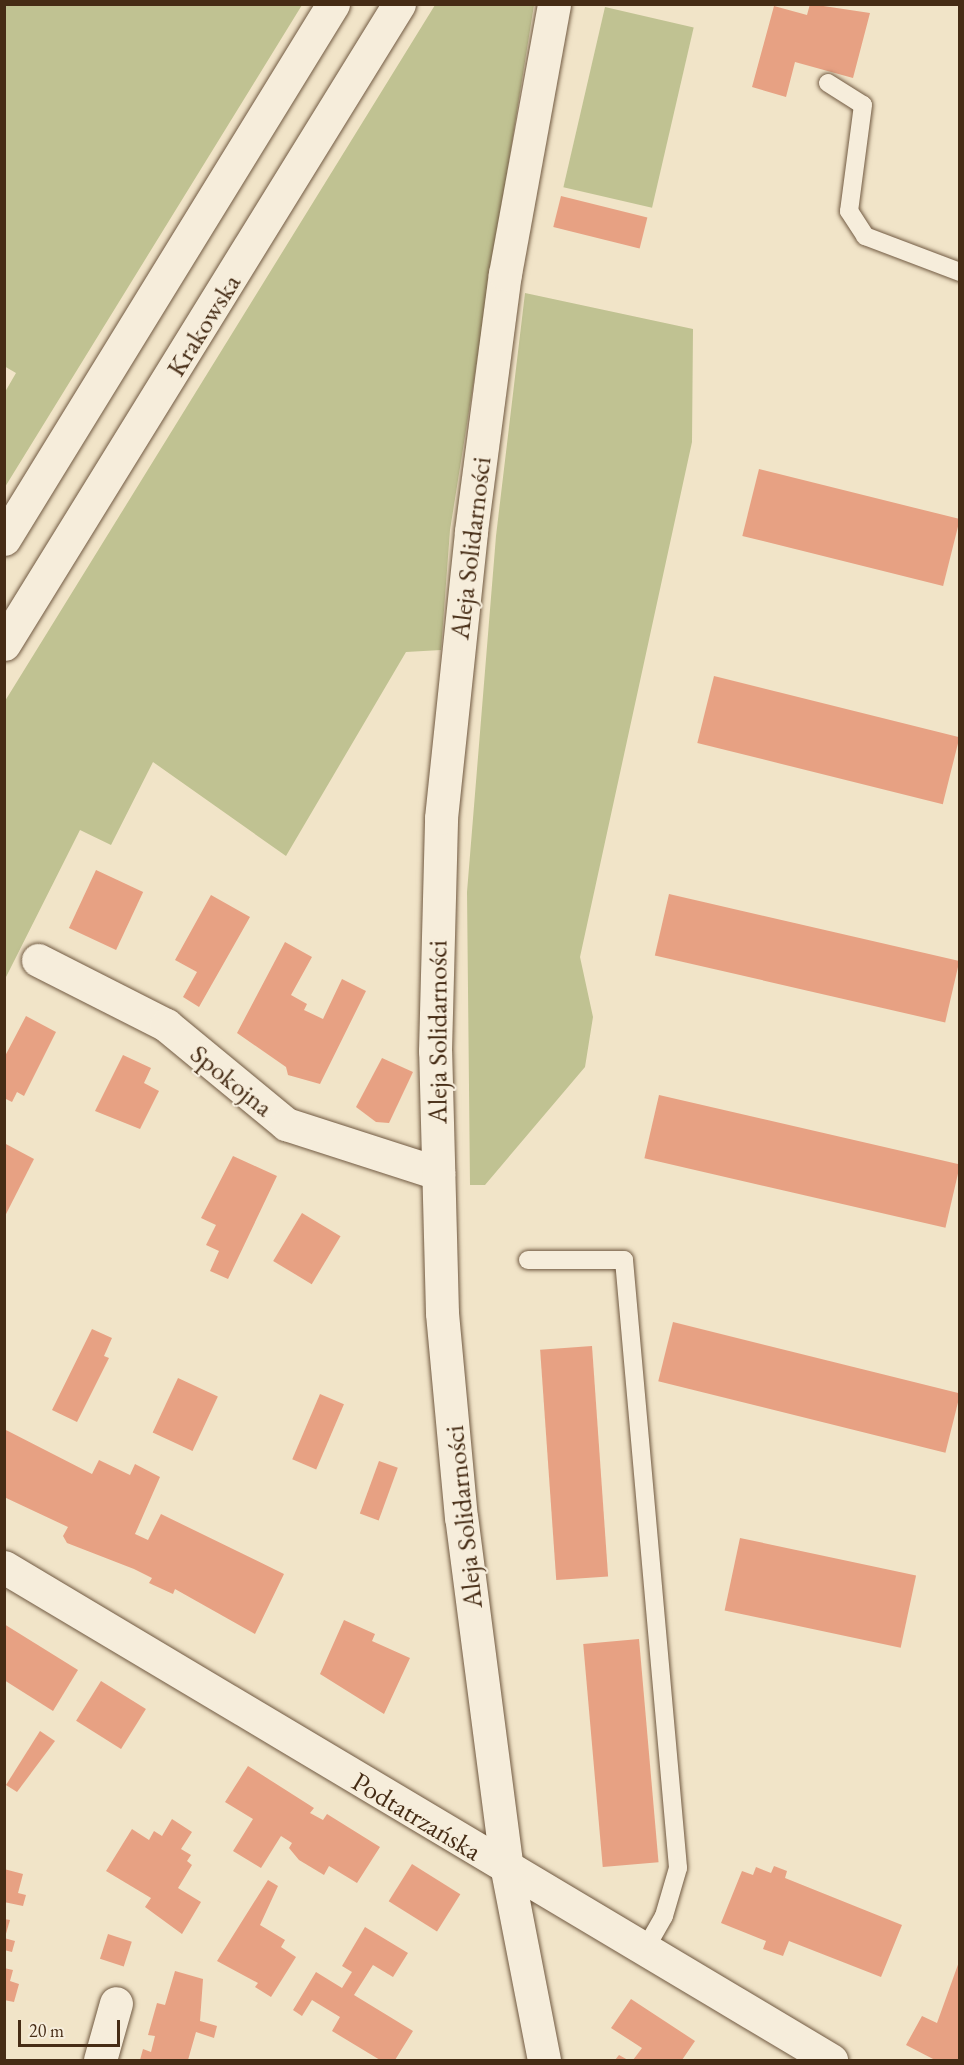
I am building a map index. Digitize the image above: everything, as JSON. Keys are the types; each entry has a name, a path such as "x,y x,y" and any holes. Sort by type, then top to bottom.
{"street":[{"name":"Krakowska","path":"4,539 333,4"},
{"name":"Krakowska","path":"4,644 399,4"},
{"name":"Aleja Solidarności","path":"544,2061 507,1870 461,1518 442,1313 435,1051 441,818 505,274 554,4"},
{"name":"Spokojna","path":"38,960 166,1025 286,1124 438,1173"},
{"name":"Podtatrzańska","path":"4,1567 507,1870 831,2061"},
{"path":"100,2061 116,2003"}],"lane":[{"path":"828,83 863,105 849,210 865,236 960,272"},
{"path":"528,1260 624,1260 678,1868 664,1916 644,1951"}],"green space":[{"path":"5,4 302,5 5,487 5,392 16,373 4,366"},
{"path":"435,5 534,5 450,530 441,650 406,652 286,856 153,762 111,845 80,830 5,979 5,701"},
{"path":"605,7 694,27 652,208 563,187"},
{"path":"525,293 693,329 692,442 580,957 593,1017 585,1067 485,1185 470,1185 467,892 496,536"}],"building":[{"path":"810,4 870,13 853,78 795,62 786,97 752,87 774,6 807,15"},
{"path":"561,196 647,218 640,249 553,227"},
{"path":"759,469 960,519 943,586 742,536"},
{"path":"714,676 959,737 943,804 697,743"},
{"path":"96,870 143,892 116,950 69,928"},
{"path":"669,894 959,961 945,1022 655,955"},
{"path":"211,895 250,917 199,1007 183,997 197,972 175,960"},
{"path":"285,942 312,957 291,995 307,1004 304,1010 323,1019 342,979 366,991 320,1084 288,1075 286,1067 237,1033"},
{"path":"26,1016 56,1032 24,1096 17,1092 12,1102 4,1098 4,1058"},
{"path":"123,1055 151,1068 144,1083 159,1091 140,1129 95,1111"},
{"path":"382,1058 413,1072 389,1123 376,1122 356,1107"},
{"path":"659,1095 960,1164 945,1228 644,1158"},
{"path":"4,1143 34,1159 4,1218"},
{"path":"233,1156 277,1176 228,1279 210,1271 219,1251 206,1245 216,1225 201,1218"},
{"path":"302,1213 341,1236 312,1284 273,1261"},
{"path":"673,1322 960,1394 945,1453 658,1381"},
{"path":"92,1329 112,1338 104,1356 109,1358 77,1422 52,1410"},
{"path":"592,1346 608,1576 556,1580 540,1350"},
{"path":"178,1378 218,1397 193,1451 153,1432"},
{"path":"320,1394 344,1404 316,1470 292,1459"},
{"path":"4,1429 92,1474 99,1460 130,1475 135,1464 160,1477 135,1534 148,1540 161,1514 284,1574 255,1634 175,1589 173,1594 149,1583 152,1578 134,1569 67,1543 63,1536 68,1527 4,1497"},
{"path":"379,1461 398,1468 379,1520 360,1514"},
{"path":"740,1538 916,1575 901,1648 725,1610"},
{"path":"344,1620 375,1634 372,1641 410,1658 384,1714 320,1674"},
{"path":"4,1624 78,1670 53,1711 4,1680"},
{"path":"639,1639 659,1862 603,1867 583,1644"},
{"path":"101,1681 146,1709 121,1749 76,1721"},
{"path":"40,1731 55,1741 17,1792 6,1785"},
{"path":"248,1766 314,1808 310,1813 323,1820 327,1814 380,1847 357,1883 329,1866 324,1875 299,1860 289,1848 292,1843 281,1836 261,1868 233,1851 253,1819 225,1802"},
{"path":"172,1819 192,1832 181,1849 191,1855 187,1861 192,1865 178,1888 201,1902 182,1934 145,1907 151,1898 106,1871 132,1829 149,1840 154,1831 162,1836"},
{"path":"412,1864 460,1894 437,1932 389,1901"},
{"path":"774,1866 787,1871 785,1878 902,1925 881,1977 789,1941 783,1956 763,1949 766,1941 721,1923 742,1871 753,1875 756,1867 771,1873"},
{"path":"4,1869 23,1874 18,1893 26,1895 23,1906 4,1902"},
{"path":"268,1880 278,1886 260,1925 285,1940 281,1947 296,1957 271,1997 255,1987 258,1983 217,1961"},
{"path":"4,1919 10,1920 5,1937 4,1937"},
{"path":"365,1927 408,1953 393,1977 373,1965 354,1995 413,2031 395,2060 380,2060 332,2031 340,2017 312,2000 302,2016 293,2010 316,1972 342,1988 352,1972 342,1966"},
{"path":"108,1934 132,1942 124,1966 100,1959"},
{"path":"4,1938 15,1941 12,1952 4,1950"},
{"path":"960,1959 960,2060 935,2060 906,2045 922,2016 937,2023"},
{"path":"4,1968 13,1970 10,1981 19,1984 14,2002 4,2000"},
{"path":"175,1971 203,1979 200,2021 217,2026 214,2038 196,2032 188,2060 140,2060 143,2049 151,2052 155,2036 148,2035 157,2003 165,2005"},
{"path":"631,1999 695,2041 682,2060 633,2060 642,2048 611,2028"},
{"path":"619,2055 628,2060 615,2060"}]}
